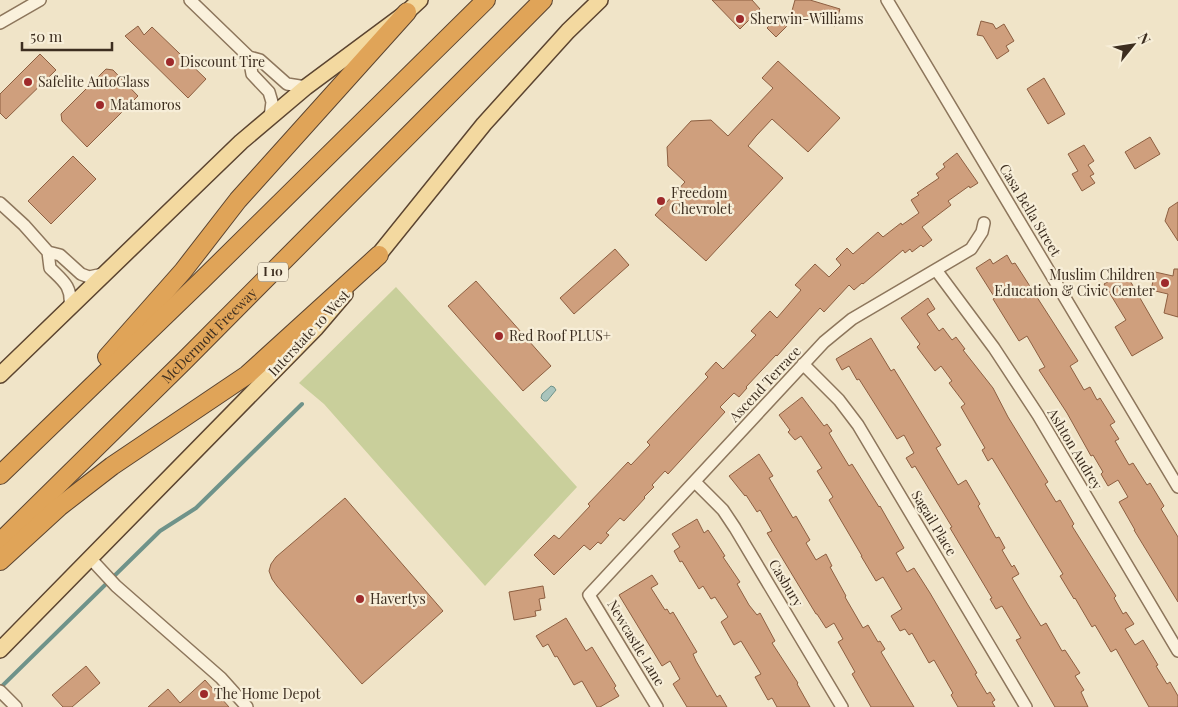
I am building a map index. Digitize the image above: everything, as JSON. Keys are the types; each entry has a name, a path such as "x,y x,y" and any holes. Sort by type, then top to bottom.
{"highway":[{"path":"0,475 202,280 486,0"},
{"name":"McDermott Freeway","path":"0,542 177,368 543,0"},
{"path":"0,475 137,324 238,200 407,12"},
{"path":"0,562 59,507 105,472 247,375 379,255"}],"main road":[{"path":"0,375 103,274 270,117 306,86 407,12 420,0"},
{"name":"Interstate 10 West","path":"0,650 316,328 379,255 484,124 568,32 600,0"}],"street":[{"path":"0,23 40,0"},
{"path":"190,0 249,57 260,60 287,84 306,86"},
{"name":"Casa Bella Street","path":"888,0 1178,487"},
{"path":"249,57 252,74 269,92 272,102 270,117"},
{"path":"0,204 24,225 48,252 60,255 81,274 89,277 103,274"},
{"name":"Ascend Terrace","path":"589,594 824,342 852,319 970,249 982,232 984,223"},
{"path":"48,252 50,268 70,290 70,306"},
{"name":"Ashton Audrey","path":"936,270 994,348 1038,415 1178,651"},
{"name":"Sagail Place","path":"803,364 839,400 858,425 1026,707"},
{"name":"Casbury","path":"695,482 723,510 735,528 842,707"},
{"path":"90,558 116,586 221,678 247,707"},
{"name":"Newcastle Lane","path":"589,594 657,707"},
{"path":"2,693 16,707"}],"green space":[{"path":"396,287 577,487 485,586 324,404 299,383"}],"water":[{"path":"551,386 556,390 547,401 544,401 541,398 542,394"}],"building":[{"name":"Sherwin-Williams","path":"712,0 752,0 760,9 740,29"},
{"path":"795,0 810,0 840,9 835,26 798,15 788,25"},
{"path":"779,16 788,25 776,37 767,28"},
{"path":"981,21 993,24 996,29 1004,24 1014,41 1006,46 1009,51 997,59 983,36 977,35"},
{"name":"Discount Tire","path":"138,26 144,35 152,27 206,79 188,98 125,36"},
{"name":"Safelite AutoGlass","path":"40,54 56,70 6,119 0,113 0,94"},
{"path":"778,61 840,118 808,152 772,119 756,136 748,146 783,178 706,261 655,215 685,182 668,166 667,147 691,121 711,120 728,136 773,88 762,78"},
{"name":"Matamoros","path":"106,69 113,70 138,96 87,147 62,121 61,114"},
{"path":"1044,78 1065,114 1048,124 1027,89"},
{"path":"1150,137 1160,154 1135,169 1125,152"},
{"path":"1084,145 1094,161 1088,165 1094,174 1090,176 1095,183 1082,191 1072,174 1078,171 1068,154"},
{"path":"957,153 978,183 970,188 969,186 948,201 951,205 922,227 932,240 912,252 910,249 905,253 903,250 854,290 849,285 824,312 820,308 746,387 739,397 734,393 720,407 725,412 668,474 665,471 652,485 654,487 624,521 620,518 606,533 609,535 601,544 598,542 590,550 584,545 554,575 534,555 554,535 559,539 590,506 588,504 628,462 631,465 650,445 647,442 708,377 705,374 716,362 723,369 756,335 751,331 770,311 777,318 801,290 795,285 815,264 829,277 841,265 836,259 847,248 853,254 878,232 883,237 901,223 902,225 919,213 911,200 919,195 917,193 939,178 936,174 945,167 943,164"},
{"path":"73,156 96,179 51,224 28,201"},
{"path":"1178,202 1178,241 1165,221 1169,208"},
{"path":"615,249 629,265 574,314 560,298"},
{"path":"1007,255 1012,264 1015,263 1078,361 1070,366 1084,390 1090,387 1097,400 1100,398 1115,422 1110,425 1119,439 1115,441 1129,465 1133,463 1147,485 1150,483 1164,506 1161,509 1178,537 1178,602 1119,502 1128,497 1118,480 1108,486 1101,474 1103,472 1093,455 1091,456 1067,413 1039,370 1045,367 1027,336 1019,341 976,268 990,259 993,264"},
{"name":"Muslim Children Education & Civic Center","path":"1174,269 1178,269 1178,317 1164,313 1168,294 1151,290 1155,272 1173,276"},
{"path":"1125,272 1163,338 1132,356 1115,327 1126,320 1104,284"},
{"name":"Red Roof PLUS+","path":"476,281 551,366 523,391 448,306"},
{"path":"928,298 935,309 927,314 939,331 943,328 952,340 956,337 965,349 963,350 993,388 1008,417 1048,482 1045,484 1056,502 1060,500 1074,524 1072,526 1116,596 1114,598 1123,614 1126,612 1134,624 1125,629 1135,645 1143,640 1167,684 1170,682 1178,696 1178,707 1149,707 1116,649 1111,652 1095,625 1092,627 1074,599 1060,576 1063,574 992,458 988,461 982,450 985,448 961,407 965,404 949,383 952,381 941,366 935,371 917,347 920,344 901,318"},
{"path":"871,338 891,371 894,369 941,445 936,448 958,485 966,480 996,538 999,537 1005,548 1002,550 1012,567 1014,565 1019,574 1012,578 1041,626 1046,623 1062,651 1065,650 1080,673 1075,676 1084,690 1081,692 1088,707 1055,707 1016,640 1021,638 1002,606 996,609 990,599 992,598 950,528 952,527 915,466 912,468 906,458 914,453 904,435 897,439 849,366 842,370 836,359"},
{"path":"802,397 824,426 827,424 832,431 829,433 849,466 852,464 880,506 904,548 896,553 907,572 914,568 977,673 975,674 987,694 990,692 995,700 992,702 995,707 958,707 951,695 953,693 934,660 929,663 912,633 909,635 905,629 900,631 891,616 902,609 883,577 876,581 829,500 833,497 817,471 822,468 801,436 795,440 788,432 790,430 779,415"},
{"path":"759,454 773,476 769,478 793,518 796,516 810,540 806,543 816,560 826,554 832,566 830,567 845,597 863,628 868,625 878,642 880,641 885,649 881,652 914,707 871,707 852,674 855,672 838,642 843,639 834,623 826,628 816,614 767,533 772,531 760,510 757,512 746,495 729,476"},
{"name":"Havertys","path":"345,498 443,611 362,684 277,586 269,571 276,557"},
{"path":"697,519 704,533 708,530 725,556 723,557 740,582 737,584 749,605 757,615 760,613 775,641 772,643 798,683 810,707 777,707 772,698 768,700 755,677 761,674 741,641 734,645 721,622 728,617 715,597 711,599 703,586 699,589 682,561 680,562 674,551 680,547 672,534"},
{"path":"652,575 658,584 651,588 665,610 667,609 670,614 673,612 697,652 693,654 696,661 717,697 720,695 727,707 687,707 673,684 680,679 670,661 662,666 619,595"},
{"path":"543,586 545,598 539,599 541,610 535,611 536,616 514,620 509,592"},
{"path":"566,618 586,651 592,647 616,686 614,688 619,696 600,707 597,707 582,681 574,685 548,644 543,647 536,636"},
{"path":"86,666 100,683 72,707 63,707 52,695"},
{"name":"The Home Depot","path":"205,680 229,707 148,707 168,689 180,703"}],"waterway":[{"path":"0,688 160,531 196,508 302,404"}],"place":[{"name":"Sherwin-Williams","path":"740,19"},
{"name":"Discount Tire","path":"170,62"},
{"name":"Safelite AutoGlass","path":"28,82"},
{"name":"Matamoros","path":"100,105"},
{"name":"Freedom Chevrolet","path":"661,201"},
{"name":"Muslim Children Education & Civic Center","path":"1165,283"},
{"name":"Red Roof PLUS+","path":"499,336"},
{"name":"Havertys","path":"360,599"},
{"name":"The Home Depot","path":"204,694"}]}
